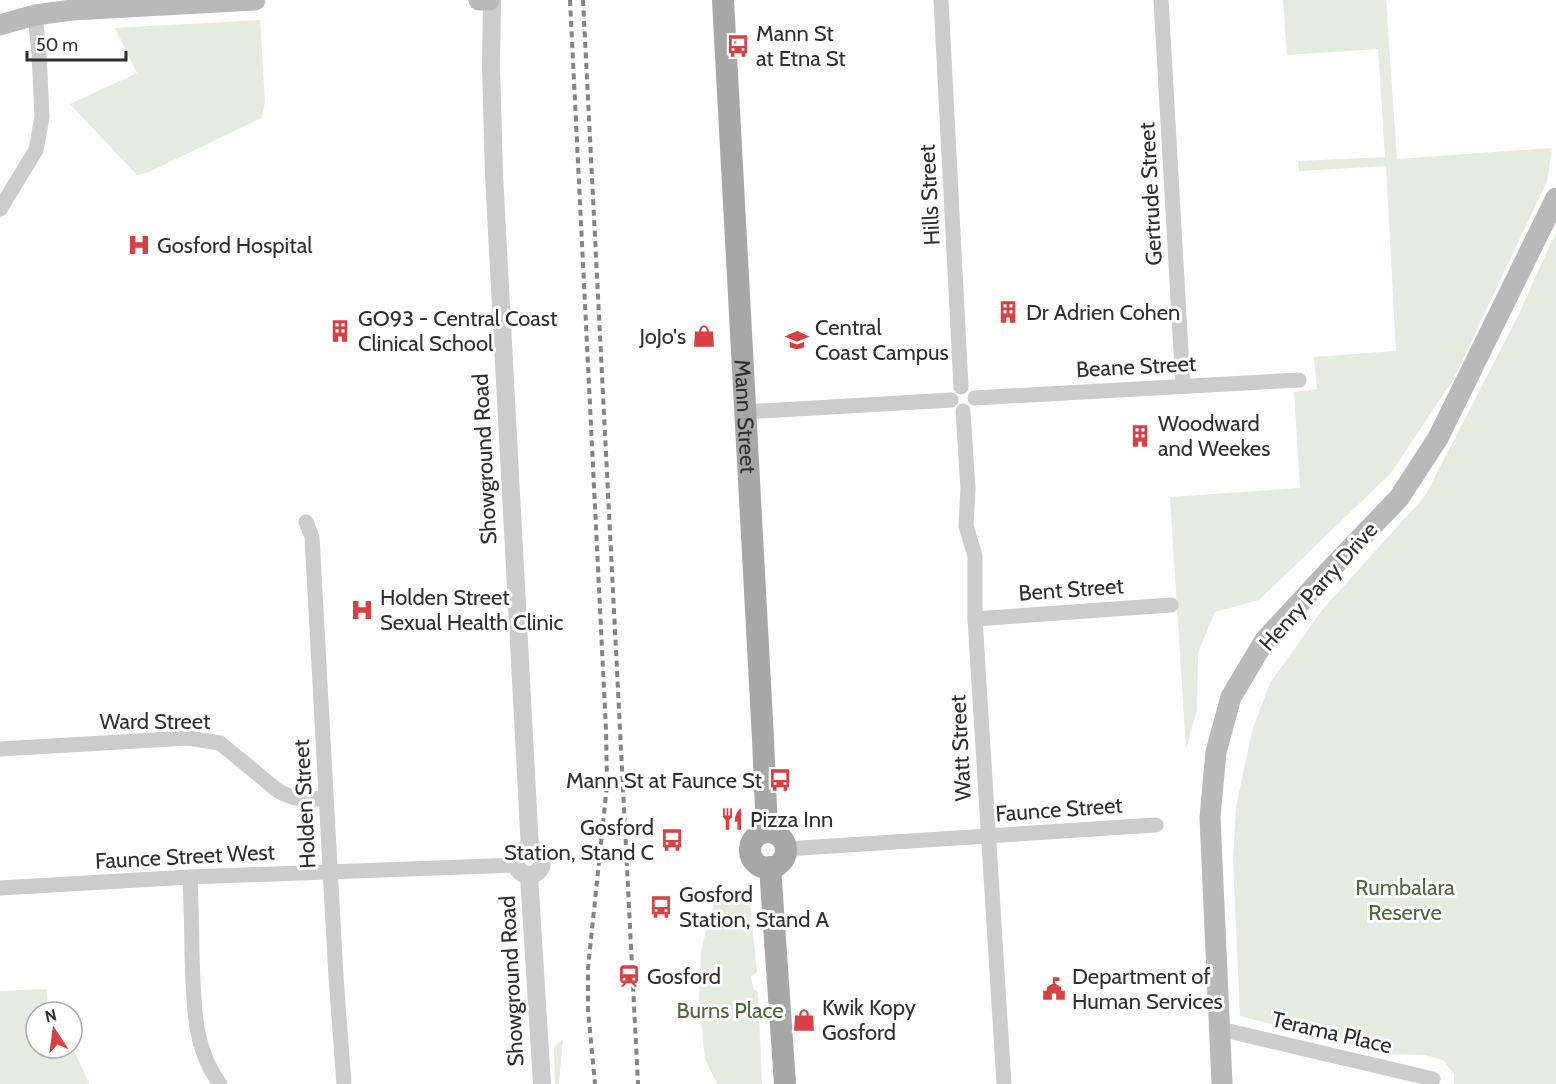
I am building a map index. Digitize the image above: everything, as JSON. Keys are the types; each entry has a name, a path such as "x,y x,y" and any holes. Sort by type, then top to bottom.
{"main road":[{"path":"0,25 35,15 72,10 255,0"},
{"path":"479,0 490,0"},
{"name":"Mann Street","path":"723,0 767,832"},
{"name":"Henry Parry Drive","path":"1222,1084 1209,817 1216,752 1232,697 1265,640 1400,498 1438,438 1556,198"},
{"path":"767,832 778,835 786,849 780,864 770,867 754,862 750,851 750,846 756,836 767,832"},
{"path":"770,867 784,1084"}],"street":[{"name":"Showground Road","path":"479,0 491,66"},
{"name":"Showground Road","path":"490,0 494,175 502,345 530,849 538,852 542,860 541,868 534,874 523,870 542,1084"},
{"name":"Hills Street","path":"941,0 962,387"},
{"name":"Gertrude Street","path":"1161,0 1183,386"},
{"path":"0,210 36,150 42,117 35,15"},
{"name":"Beane Street","path":"975,398 1299,380"},
{"path":"962,387 969,388 975,398 973,406 963,411 956,409 951,400 952,393 962,387"},
{"path":"744,412 951,400"},
{"name":"Watt Street","path":"963,411 968,489 966,526 975,556 975,619 1004,1084"},
{"name":"Holden Street","path":"306,522 312,537 344,1084"},
{"name":"Bent Street","path":"975,619 1171,605"},
{"name":"Ward Street","path":"0,749 188,738 204,740 220,743 277,790 288,796 302,800 326,798"},
{"name":"Faunce Street","path":"786,849 1156,825"},
{"name":"Faunce Street West","path":"0,888 190,877 523,870"},
{"path":"190,877 194,1015 202,1050 213,1075 220,1084"},
{"name":"Terama Place","path":"1220,1029 1433,1079"}],"green space":[{"path":"1283,0 1386,0 1397,159 1552,148 1547,181 1454,378 1391,473 1259,600 1215,612 1198,652 1197,710 1186,749 1170,497 1300,488 1294,392 1317,389 1314,357 1396,351 1386,166 1299,171 1298,161 1385,157 1378,49 1287,55"},
{"path":"260,20 265,103 261,118 147,173 137,175 70,104 137,73 115,28"},
{"name":"Rumbalara Reserve","path":"1556,232 1556,1084 1454,1084 1454,1074 1443,1060 1425,1055 1387,1054 1240,1016 1233,859 1236,807 1252,731 1270,683 1323,609 1425,496 1518,316"},
{"name":"Burns Place","path":"733,889 745,891 750,904 757,972 751,977 753,988 758,992 762,1084 717,1084 705,1059 699,1000 701,952 709,917 718,896"},
{"path":"46,989 47,1000 24,1000 24,1060 78,1060 89,1084 0,1084 0,991"},
{"path":"563,1039 559,1084 555,1084 554,1048"}],"railway":[{"path":"570,0 606,730 607,785 588,968 588,1010 595,1084"},
{"path":"583,0 638,1084"}],"place":[{"name":"Mann St at Etna St","path":"738,46"},
{"name":"Gosford Hospital","path":"139,245"},
{"name":"Dr Adrien Cohen","path":"1008,312"},
{"name":"GO93 - Central Coast Clinical School","path":"340,331"},
{"name":"JoJo's","path":"704,336"},
{"name":"Central Coast Campus","path":"797,340"},
{"name":"Woodward and Weekes","path":"1140,436"},
{"name":"Holden Street Sexual Health Clinic","path":"362,610"},
{"name":"Mann St at Faunce St","path":"780,780"},
{"name":"Pizza Inn","path":"732,819"},
{"name":"Gosford Station, Stand C","path":"672,840"},
{"name":"Gosford Station, Stand A","path":"661,907"},
{"name":"Gosford","path":"629,976"},
{"name":"Department of Human Services","path":"1054,989"},
{"name":"Kwik Kopy Gosford","path":"804,1020"}]}
